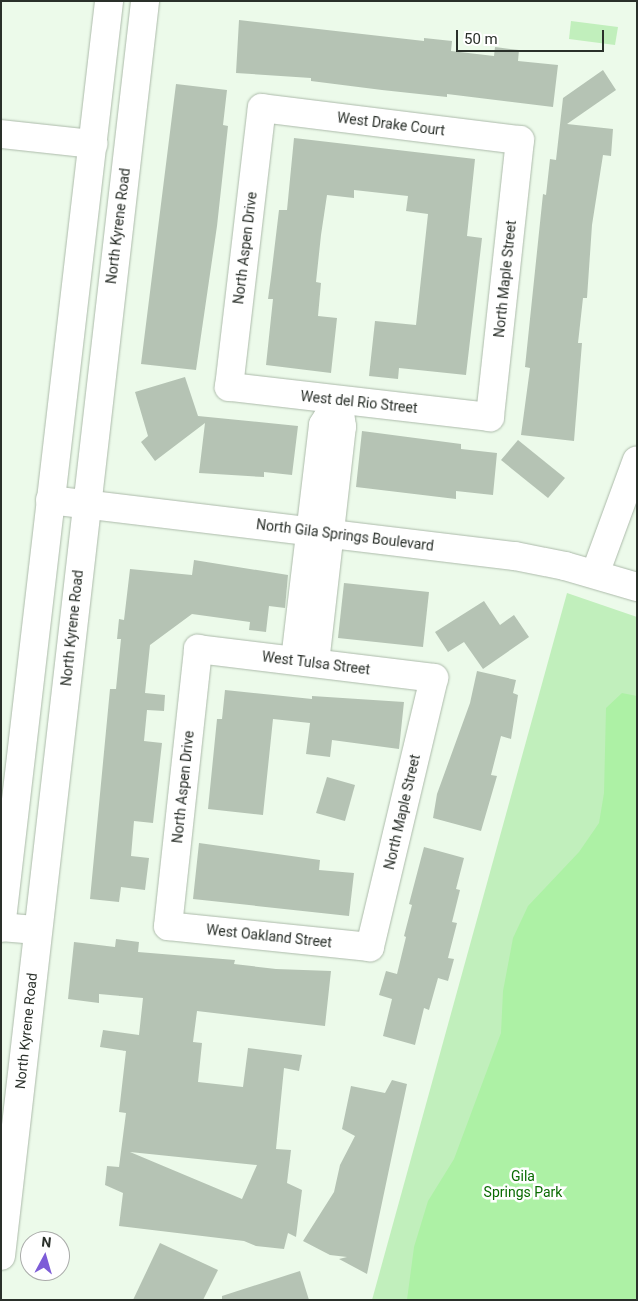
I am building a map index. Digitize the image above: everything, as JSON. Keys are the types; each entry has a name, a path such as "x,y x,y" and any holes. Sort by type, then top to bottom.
{"street":[{"path":"37,930 1,927 109,1"},
{"name":"North Kyrene Road","path":"1,1256 85,505 144,1"},
{"name":"West Drake Court","path":"262,108 520,140"},
{"name":"North Aspen Drive","path":"229,387 262,108"},
{"path":"1,134 93,144"},
{"name":"North Maple Street","path":"490,417 520,140"},
{"name":"West del Rio Street","path":"229,387 490,417"},
{"path":"305,662 319,531 323,425 338,400"},
{"path":"595,574 637,460"},
{"name":"North Gila Springs Boulevard","path":"50,500 515,556 595,574 637,587"},
{"name":"North Aspen Drive","path":"168,926 198,649"},
{"name":"West Tulsa Street","path":"198,649 434,678"},
{"name":"North Maple Street","path":"370,947 434,678"},
{"name":"West Oakland Street","path":"168,926 370,947"}],"green space":[{"path":"571,21 618,27 615,45 569,39"},
{"name":"Gila Springs Park","path":"567,593 637,617 637,1300 372,1300"}],"shaded area":[{"name":"Gila Springs Park","path":"622,693 637,696 637,1300 407,1300 414,1247 428,1201 454,1159 501,1033 503,991 513,938 528,906 579,852 599,823 604,793 606,708"}],"building":[{"path":"239,20 424,41 424,38 452,41 451,51 494,56 495,47 519,50 518,61 558,65 553,107 447,94 447,97 382,90 311,81 311,78 236,73"},
{"path":"603,70 616,90 567,124 613,129 611,156 603,155 592,225 587,298 583,298 578,343 582,343 574,441 521,435 530,368 525,367 543,194 546,195 550,159 556,160 563,98"},
{"path":"176,84 227,90 223,125 228,126 217,226 196,370 141,364"},
{"path":"294,138 475,159 467,236 482,238 466,375 399,368 398,379 369,376 375,321 416,325 428,214 406,211 408,196 354,190 354,198 327,195 321,235 316,282 321,283 318,316 337,318 331,373 266,365 273,299 268,299 279,210 287,210"},
{"path":"185,377 198,416 298,426 292,475 264,472 264,477 199,473 205,423 155,461 141,442 148,436 135,392"},
{"path":"362,431 461,444 461,449 497,453 493,495 456,491 456,499 356,487"},
{"path":"518,440 565,478 548,498 501,460"},
{"path":"194,560 288,575 285,608 269,606 266,632 249,630 250,622 192,614 150,645 145,693 165,695 164,711 147,710 144,741 162,743 153,823 134,821 131,856 149,858 145,890 121,887 119,902 90,899 110,689 116,689 121,639 117,639 119,619 124,620 130,569 192,575"},
{"path":"344,583 429,592 423,647 338,638"},
{"path":"484,601 500,625 514,615 529,637 483,669 464,642 448,652 435,632"},
{"path":"477,671 516,680 513,693 518,695 511,739 501,736 491,775 497,776 481,831 433,818 437,794 470,703"},
{"path":"225,690 312,699 312,696 404,702 399,749 332,740 330,757 306,754 310,723 273,719 263,815 208,809 217,719 222,719"},
{"path":"327,777 355,785 345,821 316,813"},
{"path":"199,843 320,860 319,870 354,873 349,916 193,899"},
{"path":"424,847 464,858 456,889 460,890 452,922 457,923 448,958 454,959 448,981 438,978 429,1010 424,1008 415,1045 383,1036 392,999 379,995 386,971 397,974 412,905 409,904"},
{"path":"116,939 139,942 138,952 235,960 234,964 276,969 331,971 325,1026 197,1011 193,1042 202,1043 198,1082 243,1087 248,1048 302,1055 299,1071 284,1068 276,1149 291,1150 287,1183 302,1190 296,1237 288,1233 284,1249 256,1246 244,1241 119,1226 123,1193 105,1185 107,1166 119,1167 126,1113 119,1112 126,1051 100,1047 103,1030 139,1035 143,998 99,994 99,1003 68,999 74,942 115,947","holes":["130,1152 257,1165 242,1199"]},
{"path":"392,1080 407,1084 367,1274 339,1259 347,1257 330,1255 303,1241 334,1192 340,1165 355,1136 342,1129 351,1086 385,1093"},
{"path":"160,1243 218,1270 203,1300 133,1300"},
{"path":"300,1271 309,1300 222,1300 222,1296"}]}
